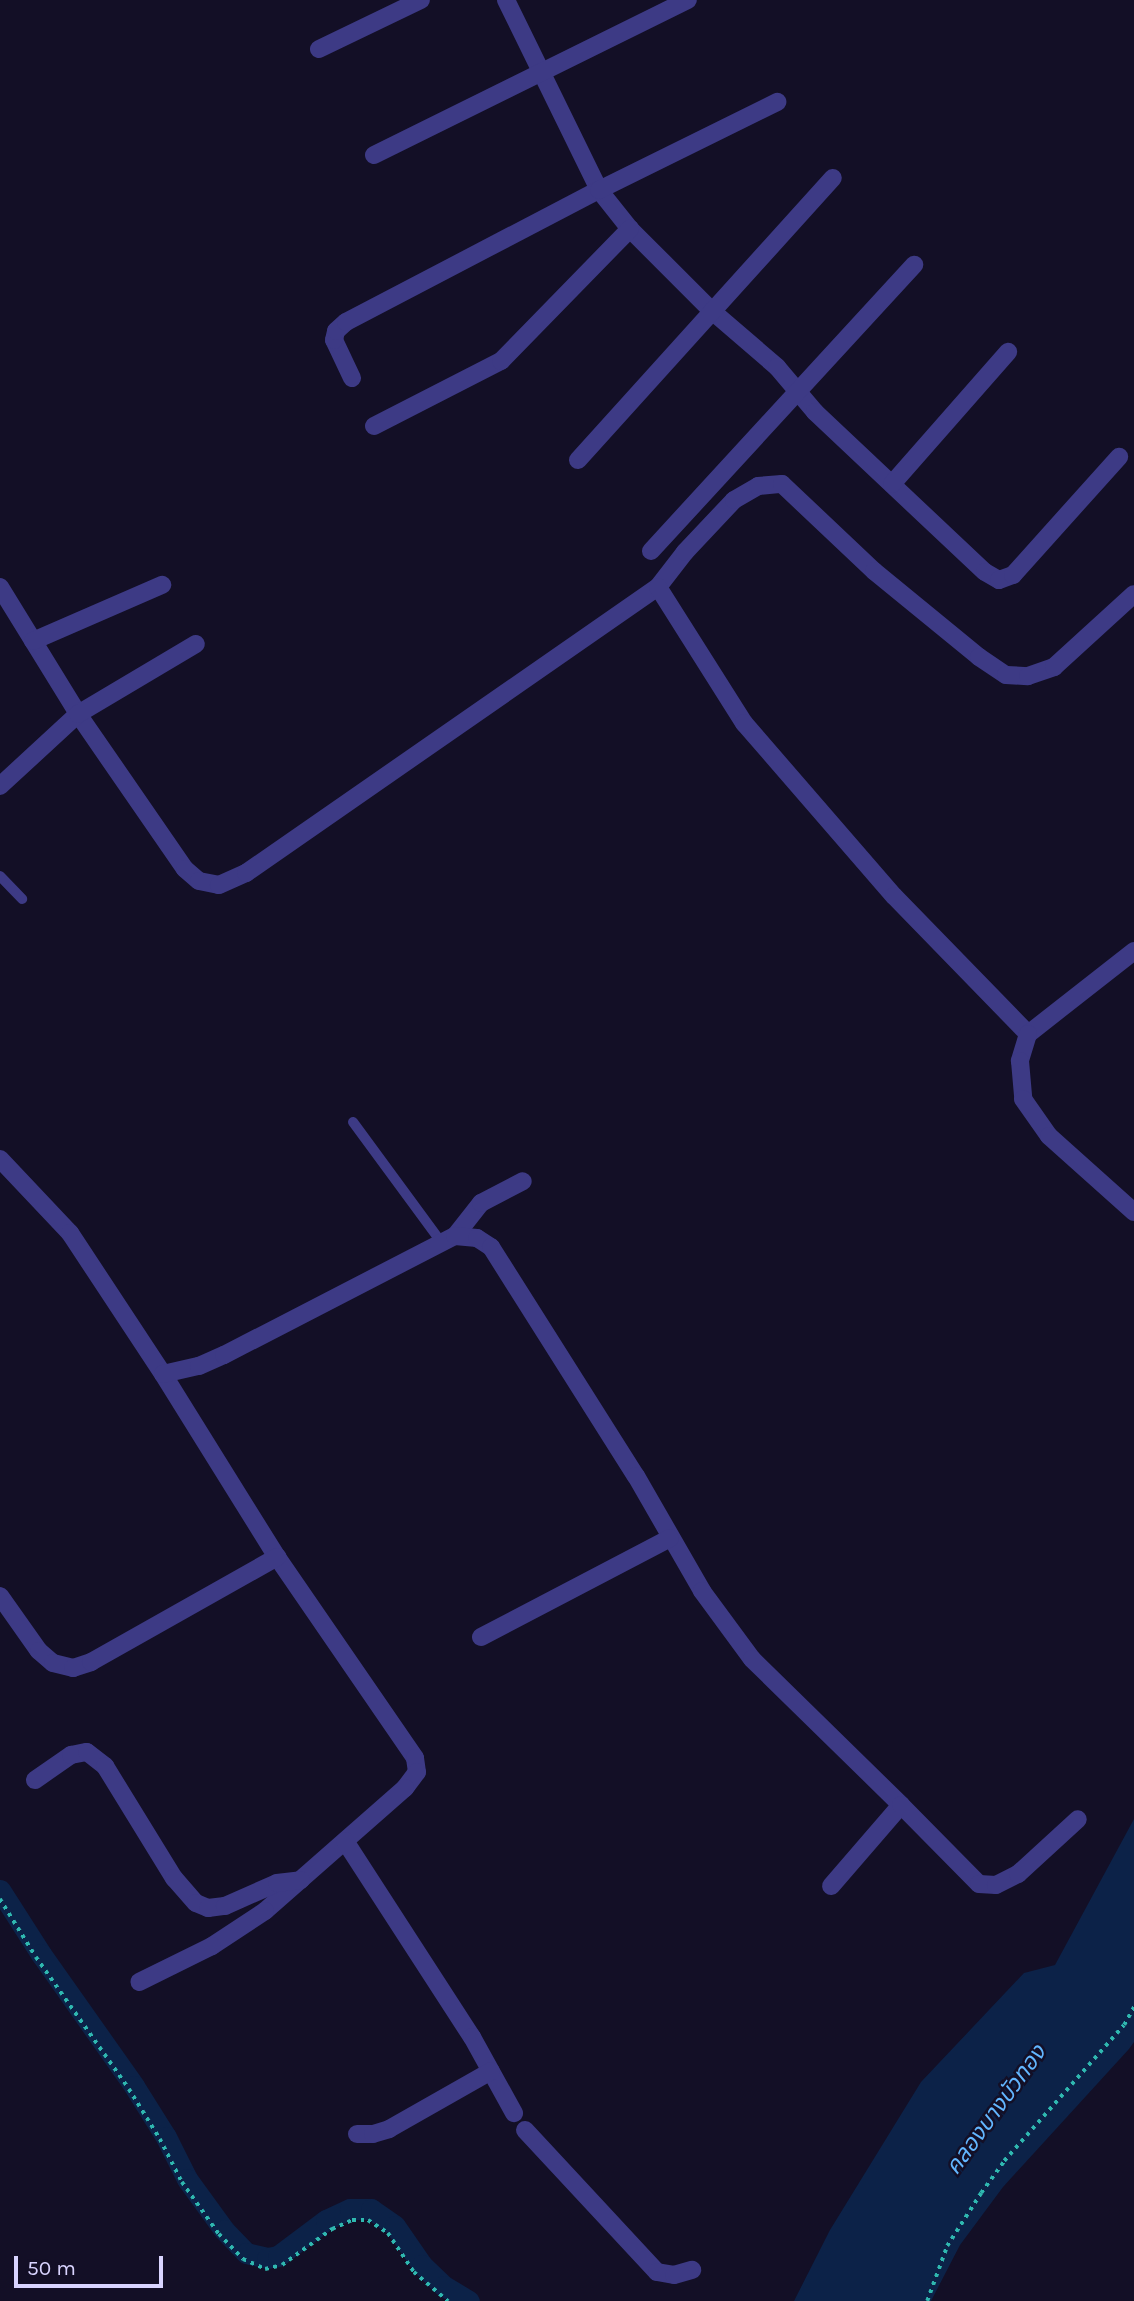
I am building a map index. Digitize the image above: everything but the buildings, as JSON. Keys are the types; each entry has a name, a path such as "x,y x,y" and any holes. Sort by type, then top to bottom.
{"street":[{"path":"319,49 421,0"},
{"path":"506,0 599,190 630,229 712,311 776,367 797,392 985,572 999,580 1013,575 1119,457"},
{"path":"374,155 688,0"},
{"path":"352,378 334,340 337,331 346,321 599,190 777,102"},
{"path":"578,460 833,178"},
{"path":"374,426 501,361 630,229"},
{"path":"651,551 914,265"},
{"path":"892,484 1008,352"},
{"path":"0,587 78,714 185,869 199,881 219,885 257,866 658,587 685,552 734,500 758,486 782,484 874,570 979,657 1006,675 1028,676 1054,667 1134,594"},
{"path":"33,641 162,585"},
{"path":"658,587 744,723 894,896 1028,1034"},
{"path":"0,786 78,714 196,644"},
{"path":"1134,951 1028,1034 1020,1061 1023,1099 1049,1136 1134,1212"},
{"path":"0,1158 17,1173 70,1233 163,1374 277,1558 415,1758 417,1772 405,1788 265,1911 212,1946 139,1982"},
{"path":"163,1374 199,1366 224,1355 448,1239 481,1203 523,1181"},
{"path":"448,1239 477,1238 491,1247 636,1476 702,1591 752,1660 979,1884 996,1885 1018,1874 1078,1819"},
{"path":"481,1637 670,1538"},
{"path":"0,1596 39,1651 53,1663 73,1668 91,1662 277,1558"},
{"path":"35,1780 71,1755 87,1752 105,1766 174,1878 196,1903 208,1908 225,1906 277,1883 301,1880"},
{"path":"831,1886 901,1805"},
{"path":"345,1841 491,2071 514,2113"},
{"path":"357,2134 373,2134 389,2129 491,2071"},
{"path":"526,2130 657,2272 674,2275 692,2270"}],"lane":[{"path":"0,876 22,899"},
{"path":"353,1122 448,1239"}],"path":[{"path":"0,1899 36,1958 129,2089 160,2139 182,2182 219,2234 243,2259 265,2269 282,2266 331,2229 352,2220 368,2220 388,2233 414,2272 448,2301"},
{"path":"927,2301 947,2246 981,2193 1004,2161 1124,2025 1134,2007"}],"water":[{"name":"คลองบางบัวทอง","path":"1134,1819 1134,2042 1003,2187 960,2245 931,2301 794,2301 830,2230 921,2082 1024,1973 1055,1965"}],"waterway":[{"path":"0,1890 41,1954 134,2086 166,2137 187,2179 224,2230 246,2253 267,2258 278,2256 326,2220 350,2209 371,2209 395,2226 422,2265 444,2286 469,2301"}]}
